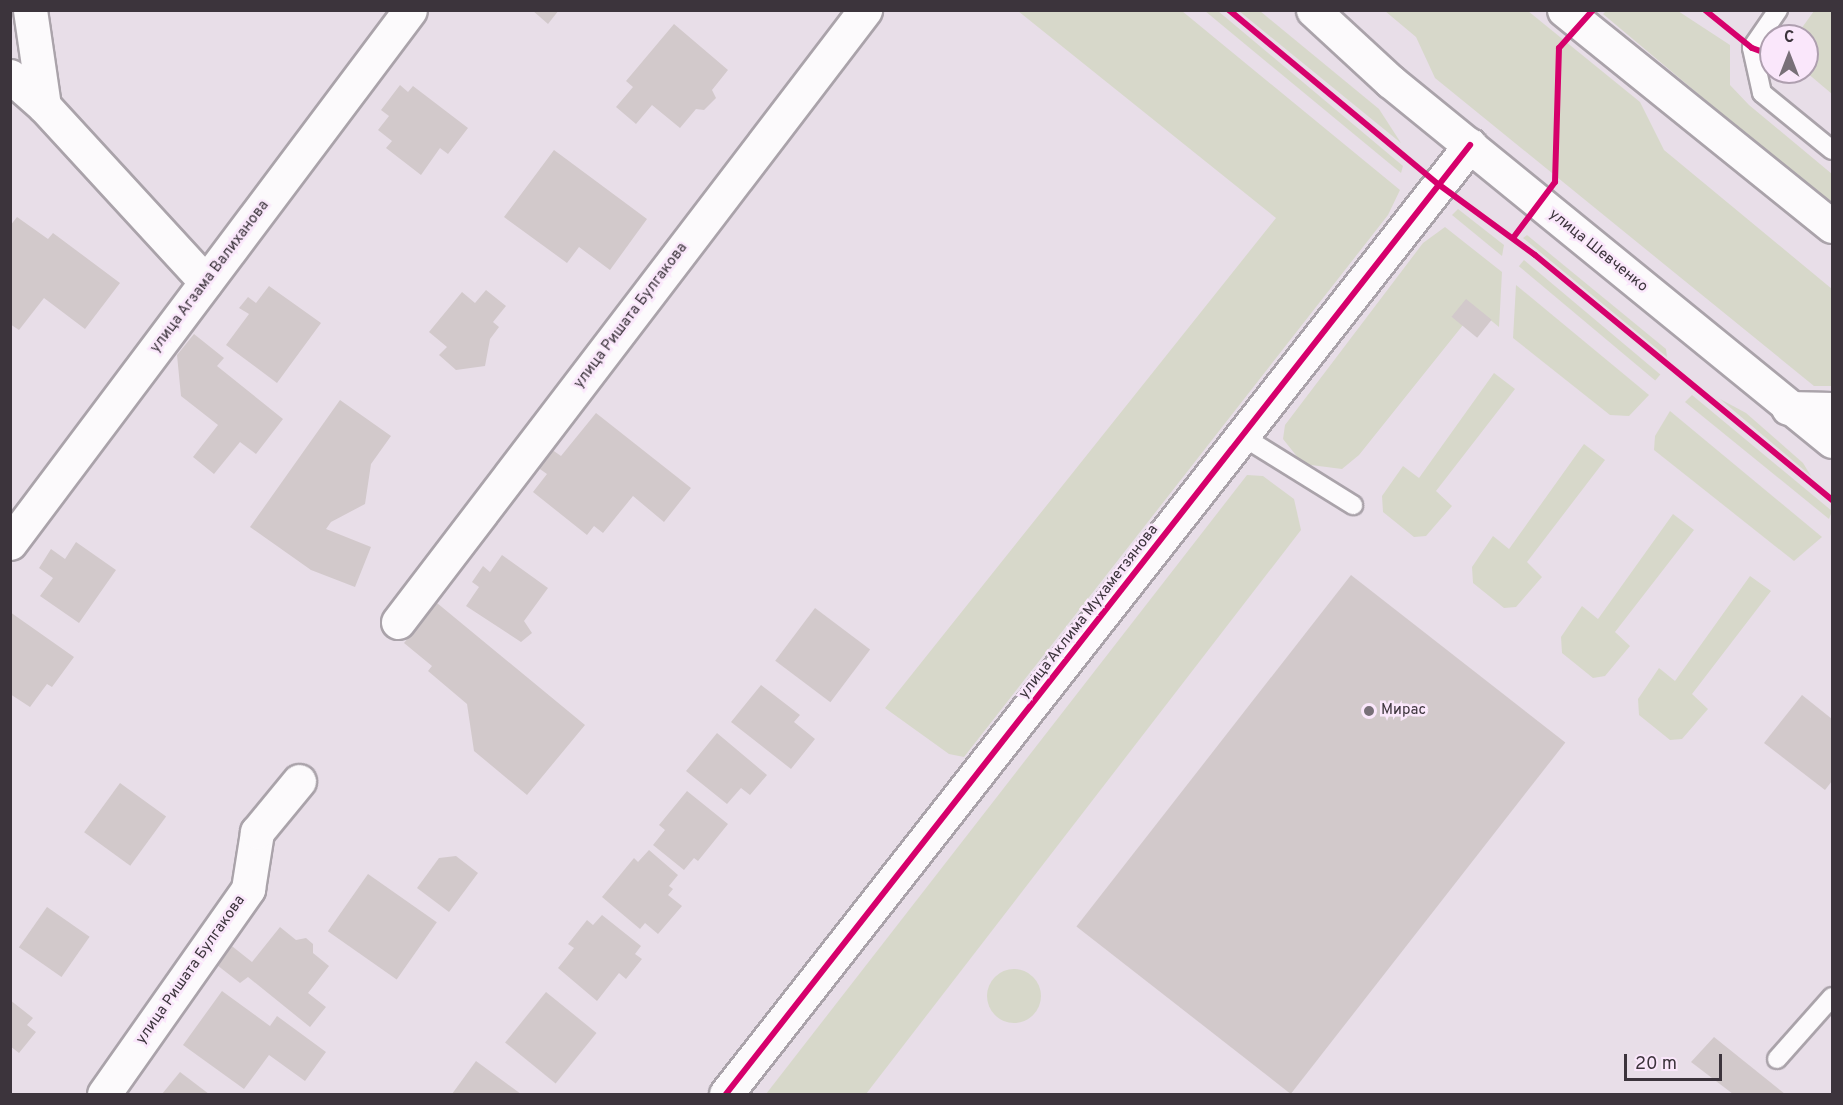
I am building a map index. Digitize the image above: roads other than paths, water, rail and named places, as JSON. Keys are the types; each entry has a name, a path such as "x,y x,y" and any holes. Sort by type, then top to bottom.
{"street":[{"path":"30,10 44,106"},
{"name":"улица Агзама Валиханова","path":"10,543 410,10"},
{"name":"улица Ришата Булгакова","path":"398,622 865,10"},
{"name":"улица Шевченко","path":"1313,10 1390,81 1788,408 1833,441"},
{"path":"1564,10 1833,226"},
{"path":"10,76 44,106 206,282"},
{"name":"улица Аклима Мухаметзянова","path":"726,1095 1470,145"},
{"path":"1788,408 1833,410"},
{"name":"улица Ришата Булгакова","path":"104,1095 248,889 257,832 299,780"}],"lane":[{"path":"1778,10 1752,48 1762,93 1833,150"},
{"path":"1242,436 1353,505"},
{"path":"1777,1059 1833,997"}],"place":[{"name":"Мирас","path":"1369,711"}]}
